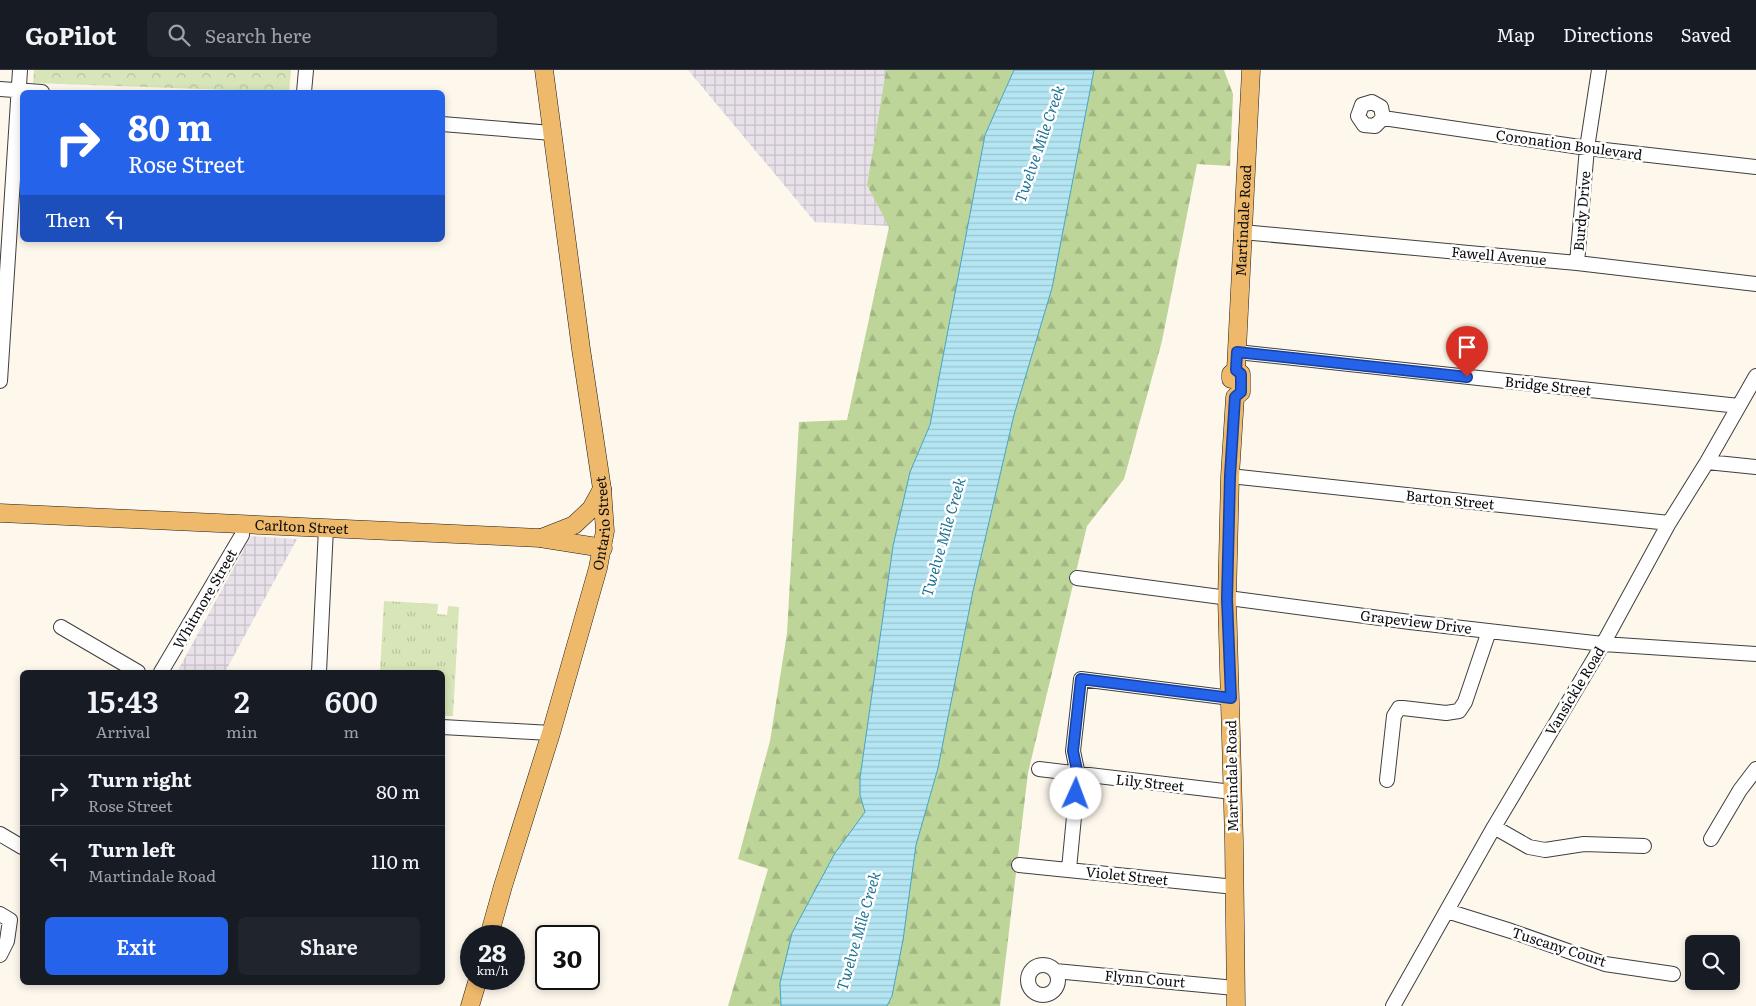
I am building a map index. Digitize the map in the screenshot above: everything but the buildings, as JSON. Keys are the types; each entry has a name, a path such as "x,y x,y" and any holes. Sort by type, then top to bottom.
{"main road":[{"name":"Ontario Street","path":"492,925 551,733 603,548 605,531 602,489 580,349 544,70"},
{"name":"Martindale Road","path":"1236,1006 1231,698 1227,599 1230,476 1235,397 1241,392 1241,374 1236,370 1250,70"},
{"path":"540,538 574,525 591,509 602,489"},
{"name":"Carlton Street","path":"0,513 540,538 603,548"},
{"path":"470,1006 475,990"}],"street":[{"path":"0,381 6,197 20,70"},
{"path":"304,90 306,70"},
{"name":"Burdy Drive","path":"1577,263 1587,148 1599,70"},
{"path":"0,89 19,91"},
{"name":"Coronation Boulevard","path":"1383,118 1587,148 1756,167"},
{"path":"445,124 552,133"},
{"name":"Fawell Avenue","path":"1242,232 1577,263 1756,284"},
{"name":"Bridge Street","path":"1237,352 1738,406"},
{"name":"Vansickle Road","path":"1393,1006 1494,827 1603,644 1669,524 1756,376"},
{"path":"1707,462 1756,467"},
{"name":"Barton Street","path":"1230,476 1669,524"},
{"name":"Whitmore Street","path":"163,670 242,536 242,524"},
{"path":"319,670 326,528"},
{"name":"Grapeview Drive","path":"1077,578 1227,599 1603,644 1756,654"},
{"path":"61,626 135,670"},
{"path":"1387,780 1394,716 1398,708 1446,713 1460,711 1466,702 1489,631"},
{"path":"1069,869 1078,775 1073,751 1081,679 1231,698"},
{"path":"445,728 551,733"},
{"name":"Lily Street","path":"1039,769 1232,792"},
{"path":"1711,839 1740,790 1756,770"},
{"path":"1494,827 1530,847 1545,850 1584,844 1644,846"},
{"path":"0,834 20,846"},
{"name":"Violet Street","path":"1019,865 1235,887"},
{"name":"Tuscany Court","path":"1447,912 1511,931 1605,964 1673,974"},
{"path":"0,914 10,920 7,941 0,955"},
{"name":"Flynn Court","path":"1055,971 1235,988"}],"shaded area":[{"path":"688,70 886,70 867,185 889,226 815,222"},
{"path":"251,536 297,539 226,670 178,670"}],"green space":[{"path":"34,70 291,70 289,90 227,90 33,83"},
{"path":"886,70 1014,70 985,135 930,425 910,472 893,546 860,778 860,795 865,812 835,853 780,982 781,1006 728,1006 768,869 738,859 770,741 787,633 799,422 847,420 889,227 867,185"},
{"path":"1094,70 1224,70 1233,94 1230,166 1197,164 1162,341 1124,479 1087,526 1028,773 1000,1006 887,1006 892,996 903,940 916,845 938,768 973,591 1014,415 1052,288"},
{"path":"384,601 438,604 437,614 447,615 448,606 459,607 453,716 445,716 445,670 380,670"}],"water":[{"name":"Twelve Mile Creek","path":"1014,70 1094,70 1052,288 1014,415 973,591 938,768 916,845 903,940 892,996 887,1006 781,1006 780,983 792,933 835,853 865,812 860,795 860,778 893,546 910,472 930,425 985,135"}],"route":[{"path":"1076,794 1078,775 1073,751 1081,679 1231,698 1227,599 1230,476 1235,397 1241,392 1241,374 1236,370 1237,352 1467,377"}]}
